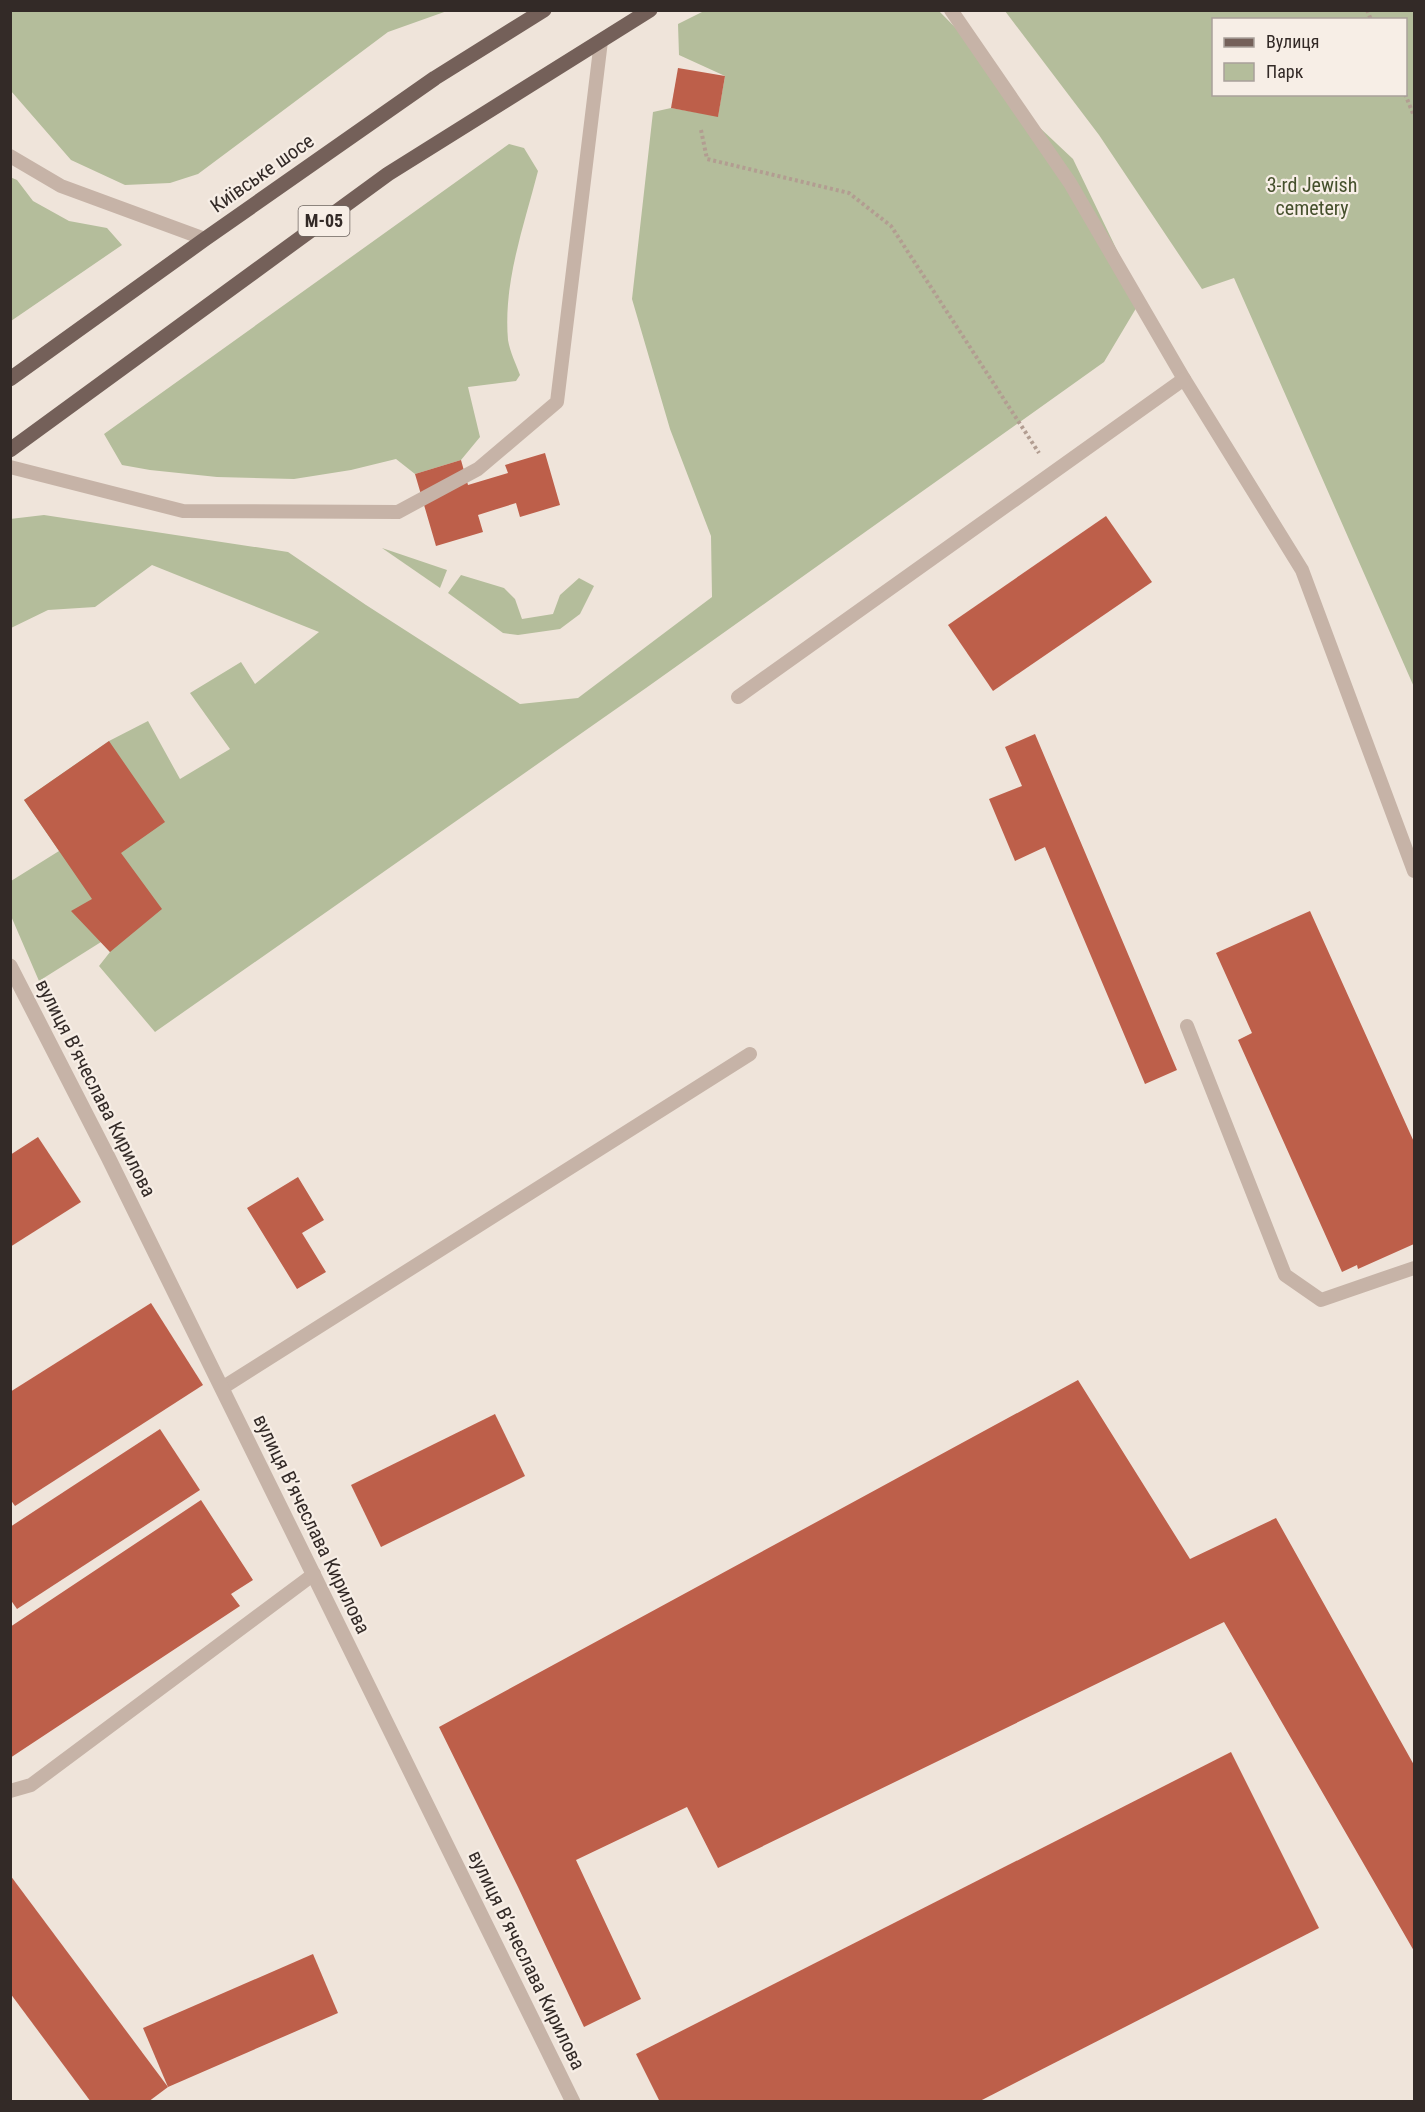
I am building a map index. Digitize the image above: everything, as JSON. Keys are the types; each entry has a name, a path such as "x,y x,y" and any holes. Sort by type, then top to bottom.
{"main road":[{"name":"Київське шосе","path":"10,379 435,78 544,10"},
{"name":"М-05","path":"10,450 388,174 650,10"}],"street":[{"name":"вулиця Вʼячеслава Кирилова","path":"10,966 108,1157 573,2102"}],"lane":[{"path":"951,10 1070,183 1184,379 1302,570 1414,872"},
{"path":"10,467 183,511 398,512 478,469 557,402 601,41"},
{"path":"10,156 61,186 205,239"},
{"path":"738,697 1184,379"},
{"path":"1187,1026 1285,1275 1321,1300 1414,1268"},
{"path":"222,1388 750,1054"},
{"path":"10,1791 31,1785 314,1574"}],"path":[{"path":"1406,96 1414,116"},
{"path":"701,130 707,159 849,193 891,226 1052,473"}],"green space":[{"path":"10,11 447,11 388,32 198,174 170,183 125,185 71,160 11,91"},
{"path":"704,11 939,11 998,71 1039,127 1073,159 1141,300 1104,362 646,688 155,1032 99,966 110,952 101,942 39,981 11,916 11,881 59,851 24,800 109,741 148,721 180,779 230,749 190,693 241,662 255,684 319,632 152,565 95,607 48,610 11,628 10,519 44,515 288,552 520,704 578,698 712,597 711,536 670,429 632,299 653,112 671,108 718,116 725,76 679,55 678,24"},
{"name":"3-rd Jewish cemetery","path":"1005,11 1414,11 1414,687 1234,278 1202,289 1099,135"},
{"path":"509,144 524,148 538,171 516,254 507,318 508,340 520,375 516,381 468,387 480,437 461,460 415,474 396,459 351,470 294,479 217,477 122,465 104,434"},
{"path":"10,177 17,180 33,201 69,221 107,228 122,245 11,321"},
{"path":"382,548 447,570 440,588"},
{"path":"461,575 504,588 515,599 522,619 553,614 560,595 579,578 594,586 580,614 560,629 518,635 503,633 448,593"}],"building":[{"path":"678,68 725,76 718,117 671,108"},
{"path":"545,453 560,505 520,517 516,503 478,515 483,532 436,546 415,474 461,460 468,485 508,473 505,465"},
{"path":"1106,516 1152,582 993,691 948,625"},
{"path":"1035,734 1177,1070 1145,1084 1045,847 1015,861 989,799 1022,786 1005,747"},
{"path":"109,741 165,822 121,853 162,909 110,952 71,911 92,899 24,800"},
{"path":"1310,911 1414,1142 1414,1244 1358,1269 1357,1265 1342,1272 1238,1040 1252,1033 1216,953"},
{"path":"38,1137 81,1202 10,1247 10,1155"},
{"path":"298,1177 324,1220 302,1233 326,1272 297,1289 247,1208"},
{"path":"151,1303 203,1385 15,1506 10,1499 10,1392"},
{"path":"1078,1380 1190,1559 1276,1518 1414,1765 1414,1951 1224,1622 718,1868 687,1807 576,1860 641,1999 584,2027 439,1727"},
{"path":"495,1414 525,1476 381,1547 351,1485"},
{"path":"160,1429 200,1490 17,1609 10,1599 10,1527"},
{"path":"201,1500 253,1580 231,1594 240,1606 10,1758 10,1627"},
{"path":"1231,1752 1319,1928 978,2102 660,2102 636,2054"},
{"path":"10,1875 168,2087 148,2102 91,2102 10,1993"},
{"path":"313,1954 338,2013 168,2087 143,2028"}]}
